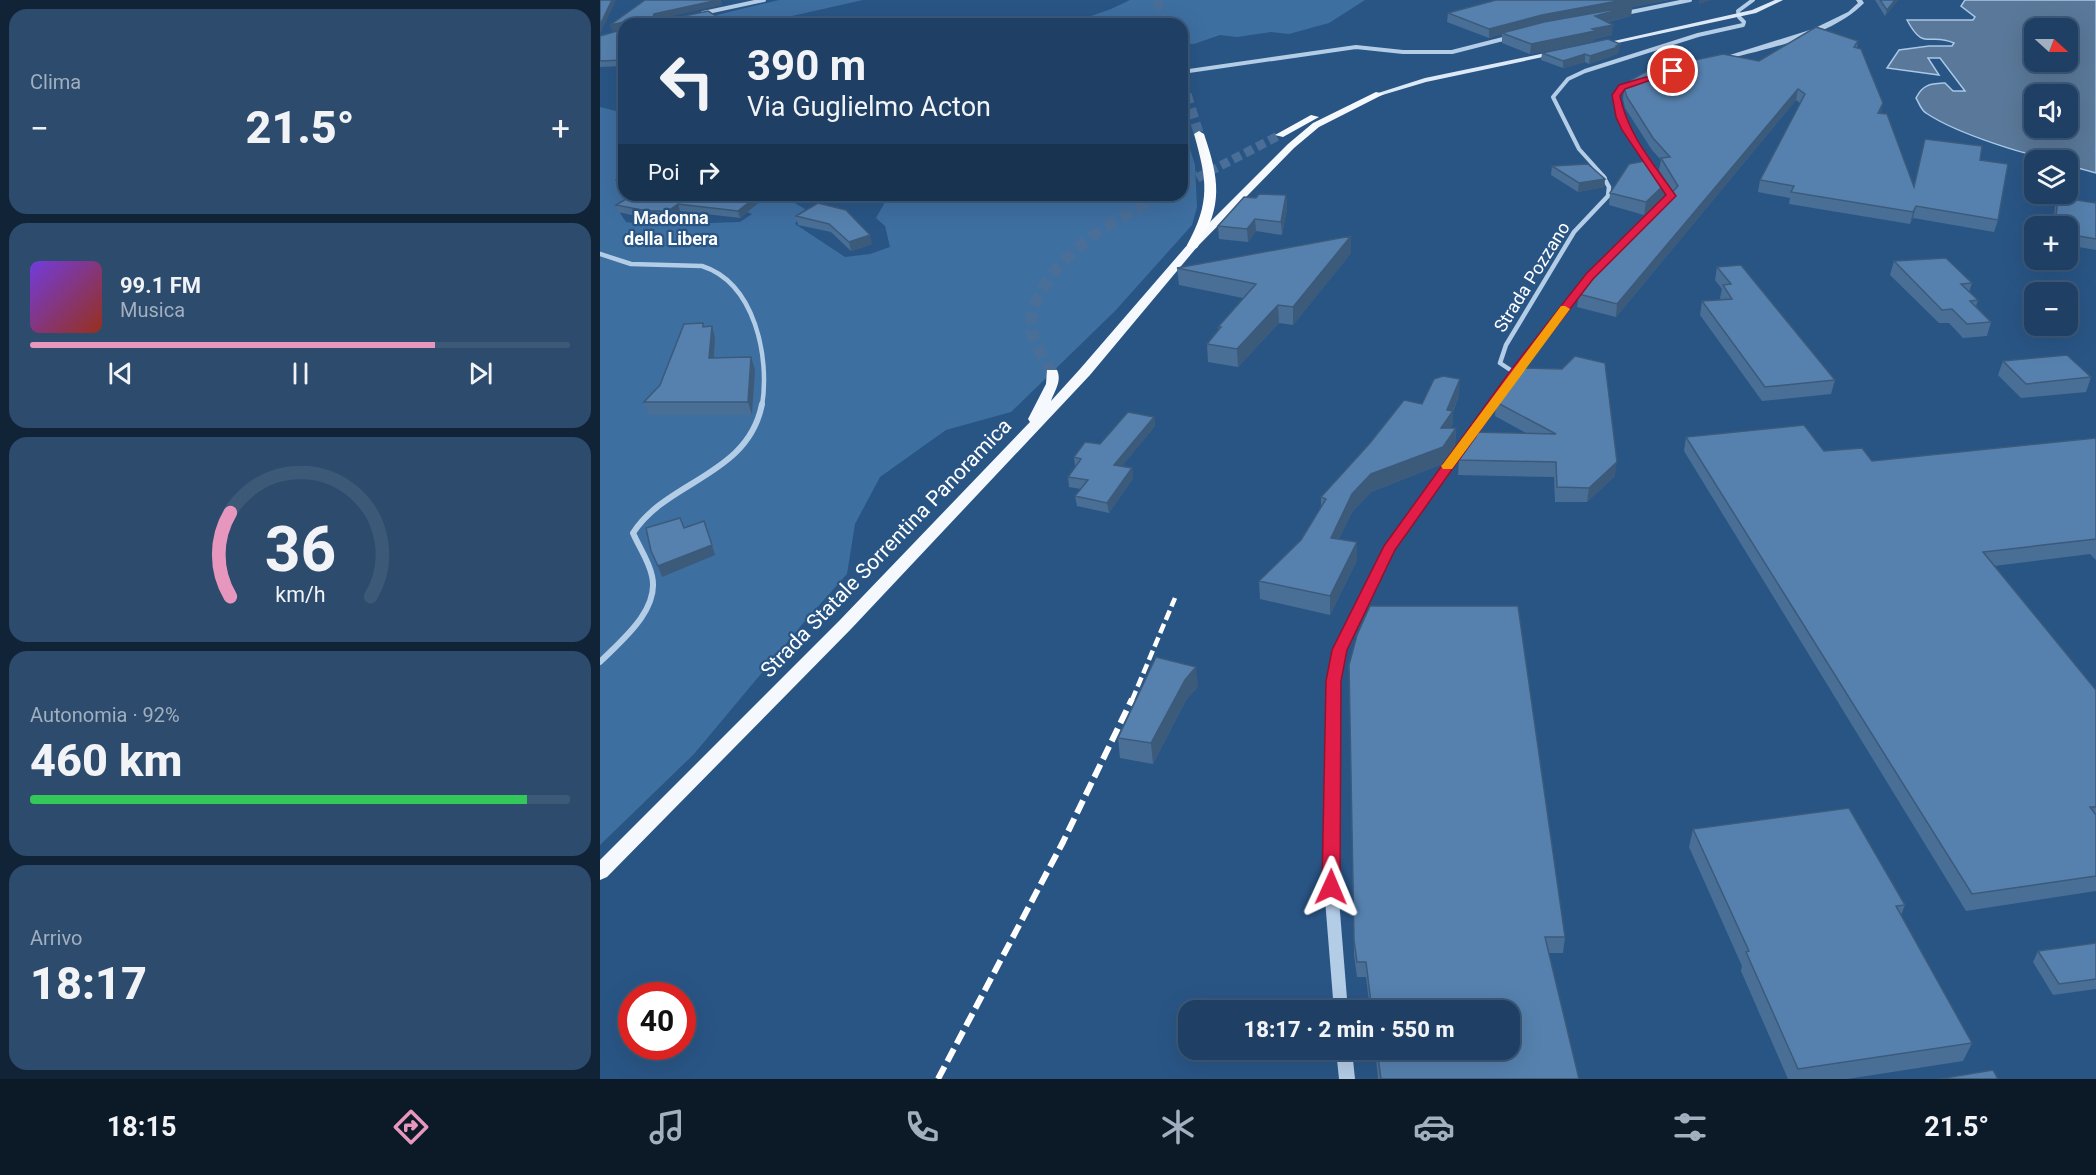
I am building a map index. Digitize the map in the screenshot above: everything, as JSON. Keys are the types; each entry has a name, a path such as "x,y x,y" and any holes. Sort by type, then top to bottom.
{"highway":[{"path":"1193,245 1209,215 1213,191 1212,177 1199,134"}],"main road":[{"path":"1587,47 1738,16 1754,12 1780,0"},
{"path":"1280,135 1330,110 1379,93 1425,80 1565,51"},
{"name":"Strada Statale Sorrentina Panoramica","path":"600,872 845,625 1028,433 1117,336 1193,245 1302,135 1336,114 1379,93"},
{"path":"1028,433 1052,384 1052,373"}],"street":[{"path":"699,14 764,0"},
{"path":"1616,14 1690,0"},
{"name":"Strada Pozzano","path":"1515,373 1500,363 1506,345 1574,232 1608,196 1609,187 1605,178 1579,149 1553,97 1568,79 1585,71 1698,35 1739,26 1744,22 1738,16 1738,11 1753,0"},
{"path":"1706,62 1761,48 1816,29 1854,11 1861,3 1860,0"},
{"path":"1188,71 1343,48 1402,52 1452,52 1509,37"},
{"path":"1340,1000 1331,887 1333,681 1339,650 1389,549 1515,373 1589,276 1671,196 1627,130 1620,117 1616,95 1622,87 1651,77"},
{"path":"600,254 620,262 711,269 740,291 758,332 765,387 758,419 739,452 721,468 652,511 638,523 633,533 653,578 651,601 632,630 600,662"},
{"path":"1345,1060 1347,1079"}],"shaded area":[{"path":"779,0 863,0 783,18 704,18"},
{"path":"1130,0 1365,0 1329,23 1289,34 1271,32 1237,37 1220,35 1194,44 1188,44 1188,18 1085,18"},
{"path":"1965,0 2096,0 2096,173 2078,168 2078,150 2024,150 2024,152 1974,136 1926,113 1916,98 1924,87 1945,83 1953,91 1965,91 1940,58 1928,58 1939,75 1887,68 1899,50 1952,46 1954,43 1918,36 1907,20 1973,20 1975,17 1961,6"},
{"path":"600,107 618,112 618,178 615,180 618,183 618,201 625,201 620,213 626,222 646,225 740,222 752,214 720,201 791,201 805,209 795,224 845,257 870,254 890,247 885,226 876,218 886,201 1188,201 1188,143 1195,165 1197,207 1192,225 1115,311 1011,412 946,430 880,477 855,524 847,574 694,754 600,845"}],"building":[{"path":"600,0 612,0 600,25"},
{"path":"645,0 718,0 654,14 653,18 620,18"},
{"path":"1496,0 1623,0 1542,15 1489,29 1448,13"},
{"path":"1880,0 1895,0 1887,10"},
{"path":"1633,6 1595,16 1613,25 1592,29 1595,31 1531,44 1502,33 1544,22"},
{"path":"708,11 719,18 675,18"},
{"path":"1816,27 1858,41 1854,47 1861,49 1883,103 1878,113 1887,114 1914,187 1925,139 1982,146 1980,160 2008,164 1998,220 1916,206 1913,212 1791,192 1794,186 1760,180 1805,94 1798,89 1617,304 1579,294 1678,186 1661,158 1670,157 1653,138 1627,97 1624,88 1631,80 1645,72 1723,54 1759,61"},
{"path":"618,31 618,60 600,61 600,36"},
{"path":"1608,39 1620,44 1616,46 1618,47 1590,56 1585,54 1563,61 1542,53"},
{"path":"1650,160 1666,183 1646,202 1610,193 1629,164"},
{"path":"1588,164 1605,179 1579,183 1552,166"},
{"path":"1259,194 1286,195 1281,222 1255,219 1247,229 1218,226 1244,197 1256,198"},
{"path":"2078,200 2096,203 2096,239 2078,236 2078,216 2056,216 2057,204 2078,204"},
{"path":"623,201 750,201 738,211 678,204 668,211 647,211 616,205"},
{"path":"818,203 846,210 870,235 849,242 829,224 796,216"},
{"path":"1351,236 1293,307 1278,305 1237,349 1207,344 1221,327 1218,327 1256,284 1177,268"},
{"path":"1946,258 1972,283 1961,284 1978,300 1970,301 1991,322 1967,324 1952,309 1942,310 1894,261"},
{"path":"1741,265 1835,380 1765,387 1702,301 1732,299 1723,285 1731,284 1717,267"},
{"path":"703,323 703,327 712,326 709,358 751,357 748,402 644,402 660,385 684,324"},
{"path":"2067,355 2091,377 2026,384 2003,361"},
{"path":"1575,356 1605,363 1617,462 1589,488 1557,487 1556,462 1459,460 1475,438 1464,442 1471,432 1556,434 1496,402 1509,390 1523,368 1562,369"},
{"path":"1443,376 1460,379 1447,410 1453,411 1441,428 1456,428 1443,447 1371,474 1352,494 1331,538 1357,542 1330,596 1259,581 1301,540 1326,499 1321,497 1370,443 1404,400 1422,404 1434,379"},
{"path":"1128,412 1154,417 1114,465 1132,468 1107,503 1075,496 1088,480 1068,477 1081,459 1074,457 1085,442 1100,444"},
{"path":"1804,425 1824,451 1862,448 1872,461 2096,438 2096,539 1983,552 2096,690 2096,807 2090,807 2096,815 2096,876 1972,894 1686,437"},
{"path":"680,518 684,528 704,521 712,545 658,566 651,551 646,528"},
{"path":"1370,606 1518,606 1565,937 1545,937 1579,1079 1381,1079 1378,1060 1520,1060 1520,1000 1371,1000 1366,962 1357,962 1354,940 1349,665 1357,635"},
{"path":"1156,657 1196,667 1185,680 1151,743 1118,738"},
{"path":"1849,808 1905,905 1896,906 1972,1043 1798,1069 1746,952 1749,951 1693,829"},
{"path":"2096,943 2096,979 2059,984 2038,951"},
{"path":"1993,1070 1998,1079 1939,1079"}],"tunnel":[{"path":"1157,0 1163,18"},
{"path":"1188,99 1199,134"},
{"path":"1197,178 1280,135"},
{"path":"1188,182 1199,176"},
{"path":"1052,373 1036,345 1031,327 1032,313 1041,292 1065,260 1094,234 1152,201"}],"railway":[{"path":"1132,700 1175,598"},
{"path":"938,1079 1063,842 1132,699"}],"slow traffic":[{"path":"1447,466 1565,309"}],"district":[{"name":"Madonna della Libera","path":"671,228"}],"route":[{"path":"1331,887 1333,681 1339,650 1389,549 1515,373 1589,276 1671,196 1627,130 1620,117 1616,95 1622,87 1673,71"}]}
